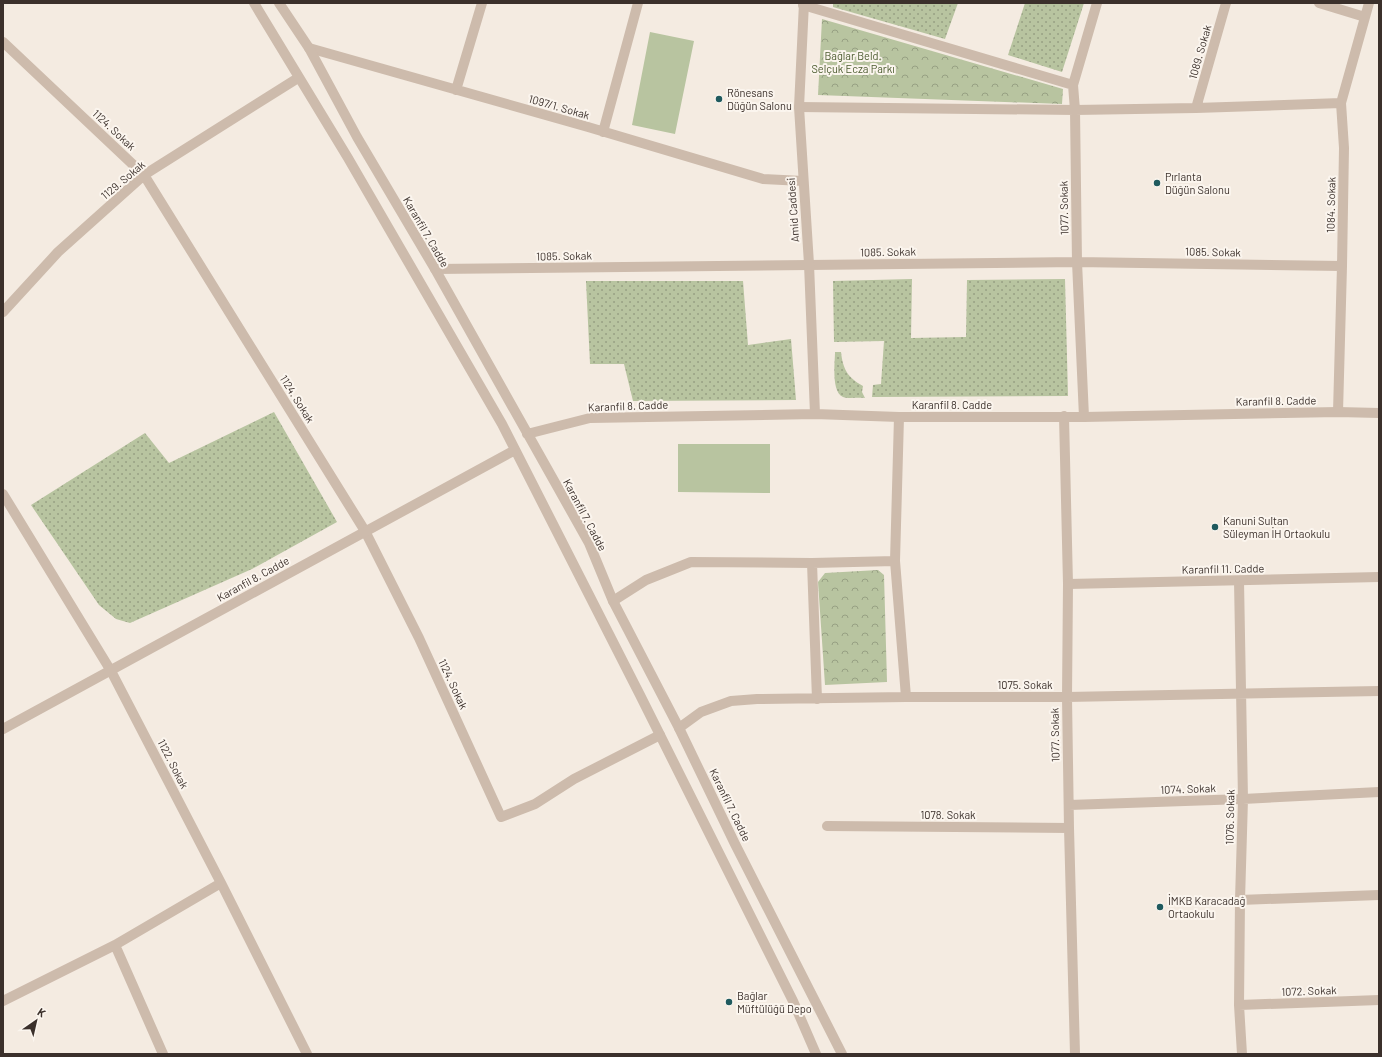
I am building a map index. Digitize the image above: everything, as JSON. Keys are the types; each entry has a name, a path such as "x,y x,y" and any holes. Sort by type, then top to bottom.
{"street":[{"path":"254,3 352,165 502,424 794,1001 816,1054"},
{"name":"Karanfil 7. Cadde","path":"279,3 309,48 356,137 434,269 589,543 613,601 679,728 735,844 842,1054"},
{"path":"456,90 482,3"},
{"path":"603,132 638,3"},
{"name":"1077. Sokak","path":"1084,417 1077,262 1075,110 1073,85 1096,3"},
{"name":"1089. Sokak","path":"1196,108 1226,3"},
{"path":"1319,3 1365,17"},
{"name":"1084. Sokak","path":"1338,412 1344,148 1341,103 1370,3"},
{"path":"803,4 1073,85"},
{"name":"Amid Caddesi","path":"803,4 799,107 809,264 815,414"},
{"name":"1124. Sokak","path":"3,42 144,175 365,531 419,638 501,817 535,804 574,780 660,735"},
{"name":"1097/1. Sokak","path":"309,48 763,179 803,181"},
{"name":"1129. Sokak","path":"3,312 58,252 144,175 298,78"},
{"path":"799,107 1075,110 1341,103"},
{"name":"1085. Sokak","path":"434,269 1077,262 1342,266"},
{"name":"Karanfil 8. Cadde","path":"527,434 590,418 815,414 899,417 1084,417 1338,412 1379,413"},
{"name":"1077. Sokak","path":"1064,416 1068,584 1067,697 1069,828 1075,1054"},
{"path":"899,417 895,561 906,697"},
{"name":"Karanfil 8. Cadde","path":"3,729 515,450"},
{"name":"1122. Sokak","path":"3,494 111,671 221,883 307,1054"},
{"path":"613,601 646,580 691,562 812,563 895,561"},
{"path":"812,563 817,699"},
{"name":"Karanfil 11. Cadde","path":"1068,584 1379,577"},
{"name":"1076. Sokak","path":"1239,581 1243,800 1239,1005 1242,1054"},
{"name":"1075. Sokak","path":"679,728 701,712 731,701 757,699 1067,697 1379,691"},
{"name":"1074. Sokak","path":"1069,805 1243,800 1379,792"},
{"name":"1078. Sokak","path":"827,826 1069,828"},
{"path":"3,1002 115,945 221,883"},
{"path":"1240,900 1379,895"},
{"path":"115,945 163,1054"},
{"name":"1072. Sokak","path":"1239,1005 1379,1000"}],"green space":[{"path":"833,3 958,3 945,39 833,7"},
{"path":"1025,3 1084,3 1062,72 1008,55"},
{"name":"Bağlar Beld. Selçuk Ecza Parkı","path":"822,19 1063,89 1062,104 818,95"},
{"path":"650,32 694,41 675,134 632,125"},
{"path":"912,279 911,338 966,337 967,280 1065,279 1068,396 872,397 873,385 881,384 884,341 834,342 833,281"},
{"path":"586,281 743,281 748,345 791,339 796,400 633,401 624,364 590,364"},
{"path":"835,352 841,352 843,363 847,372 853,379 863,386 862,392 865,398 845,398 839,394 834,376"},
{"path":"274,412 337,522 252,569 130,623 116,619 99,605 31,505 145,433 169,463"},
{"path":"678,444 770,444 770,493 678,492"},
{"path":"878,570 884,575 887,682 825,685 818,582 825,573"}],"place":[{"name":"Rönesans Düğün Salonu","path":"719,99"},
{"name":"Pırlanta Düğün Salonu","path":"1157,183"},
{"name":"Kanuni Sultan Süleyman İH Ortaokulu","path":"1215,527"},
{"name":"İMKB Karacadağ Ortaokulu","path":"1160,907"},
{"name":"Bağlar Müftülüğü Depo","path":"729,1002"}]}
